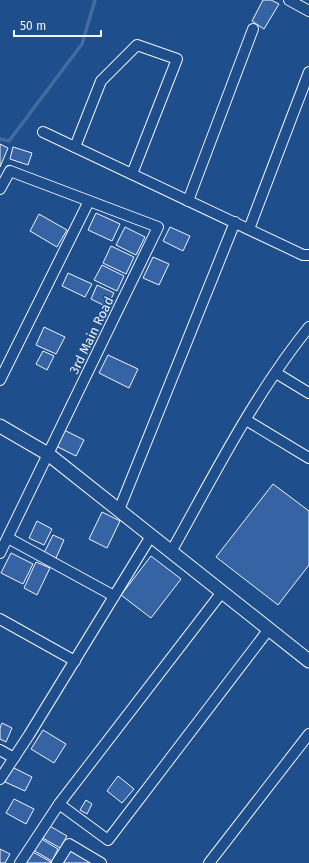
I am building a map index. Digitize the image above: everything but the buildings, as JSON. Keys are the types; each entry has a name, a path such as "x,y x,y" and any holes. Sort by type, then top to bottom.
{"street":[{"path":"290,0 309,11"},
{"path":"188,201 254,28"},
{"path":"75,147 101,81 137,45 176,59 132,174"},
{"path":"249,229 309,72"},
{"path":"43,132 303,255 309,255"},
{"path":"0,189 10,171 89,201 0,380"},
{"name":"3rd Main Road","path":"0,553 158,227 89,201"},
{"path":"119,510 235,222"},
{"path":"171,552 260,396 309,327"},
{"path":"276,373 309,392"},
{"path":"246,420 309,458"},
{"path":"0,426 48,454 309,661"},
{"path":"0,779 75,661 151,536"},
{"path":"8,538 114,596"},
{"path":"20,863 59,804 222,592"},
{"path":"0,619 75,661"},
{"path":"59,804 108,840 269,629"},
{"path":"209,863 309,734"},
{"path":"0,750 14,758"},
{"path":"57,863 69,844 101,863"}],"waterway":[{"path":"0,139 9,141 82,44 95,0"}]}
